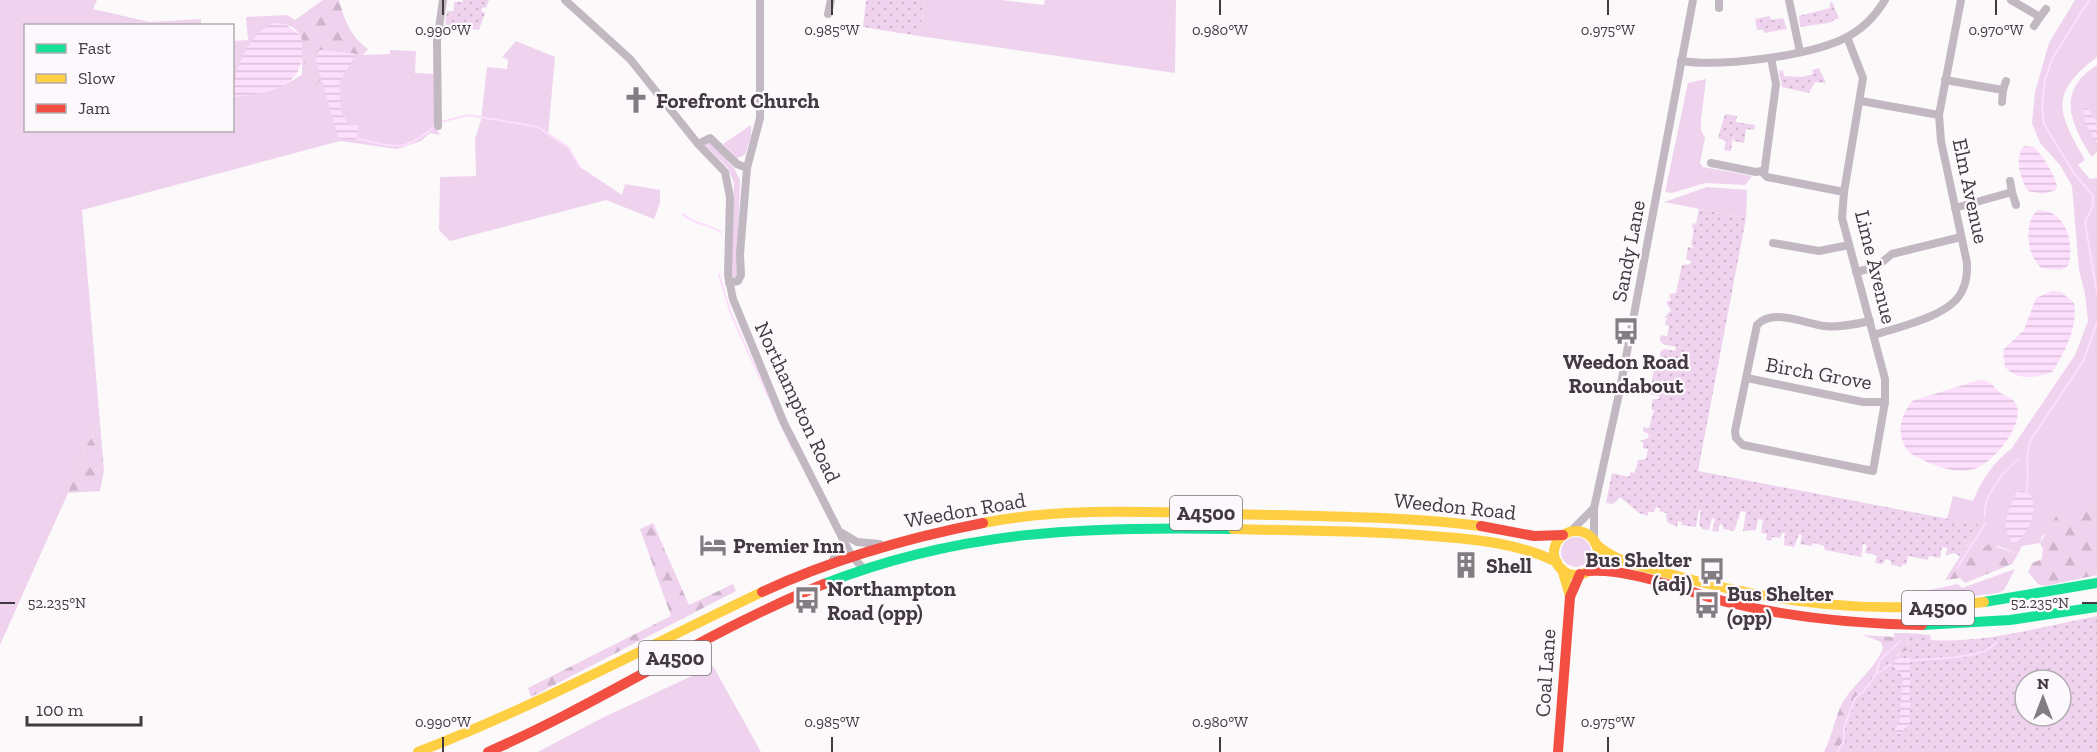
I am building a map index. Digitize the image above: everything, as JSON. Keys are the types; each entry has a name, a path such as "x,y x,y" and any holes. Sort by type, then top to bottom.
{"main road":[{"name":"Weedon Road","path":"418,752 541,703 733,606 832,561 886,544 992,522 1145,512 1419,519 1529,535 1567,534"},
{"name":"Weedon Road","path":"488,752 560,720 793,597 864,568 933,549 1008,536 1060,531 1364,532 1432,537 1533,550 1559,566"},
{"path":"1586,533 1595,541 1598,557 1584,573 1571,574 1559,566 1555,547 1567,534 1586,533"},
{"name":"A4500","path":"1595,541 1602,550 1620,560 1749,594 1822,605 1894,609 1948,607 2097,584"},
{"name":"Coal Lane","path":"1557,752 1570,597 1559,566"},
{"name":"A4500","path":"1584,573 1612,570 1746,607 1855,622 1952,625 2097,608"},
{"name":"Coal Lane","path":"1570,597 1584,573"}],"street":[{"path":"438,126 437,42 443,0"},
{"name":"Northampton Road","path":"565,0 630,58 698,144 725,172 729,185 729,283 742,326 780,413 851,555 864,568"},
{"path":"729,283 738,281 741,275 740,254 747,168 760,118 760,0"},
{"path":"828,14 831,0"},
{"name":"Sandy Lane","path":"1594,508 1620,389 1693,0"},
{"path":"1789,0 1800,52"},
{"path":"1681,61 1712,64 1770,58 1800,52 1847,37 1866,25 1885,0"},
{"name":"Elm Avenue","path":"1874,335 1946,309 1962,293 1968,263 1941,141 1939,115 1961,0"},
{"path":"2011,0 2040,17"},
{"path":"2034,26 2046,9"},
{"name":"Lime Avenue","path":"1747,378 1735,431 1736,438 1743,445 1873,471 1885,402 1885,378 1842,218 1844,192 1861,101 1863,78 1847,37"},
{"path":"1770,58 1776,84 1762,171 1767,177 1844,192"},
{"path":"1945,80 2003,90"},
{"path":"2002,102 2006,81"},
{"path":"1861,101 1939,115"},
{"path":"698,144 710,138 737,164 747,168"},
{"path":"1711,163 1756,172 1762,171"},
{"path":"2010,181 2016,205"},
{"path":"1955,207 2012,192"},
{"path":"1856,272 1876,267 1892,254 1961,237"},
{"path":"1773,243 1819,251 1849,245"},
{"path":"1747,378 1757,324 1763,318 1772,316 1825,326 1870,321"},
{"name":"Birch Grove","path":"1747,378 1863,402 1885,402"},
{"path":"1567,534 1594,508"},
{"path":"1594,508 1595,541"},
{"path":"832,561 843,537 863,543 886,544"}],"green space":[{"path":"0,0 97,0 93,9 150,22 201,19 201,24 24,24 24,132 234,132 234,97 288,83 302,75 302,61 307,65 316,84 315,57 320,50 363,55 390,54 390,50 416,51 415,73 434,74 434,123 440,135 430,133 421,141 397,149 340,141 82,210 100,423 84,450 68,493 0,645"},
{"path":"323,0 339,0 349,28 368,49 363,55 320,50 315,57 320,80 316,85 307,65 302,61 301,36 294,28 295,20"},
{"path":"489,0 486,8 483,7 481,11 485,13 479,30 445,26 447,11 454,11 454,2"},
{"path":"866,0 924,0 919,36 863,27"},
{"path":"924,0 1001,0 1044,5 1045,0 1176,0 1175,73 919,36"},
{"path":"2075,0 2097,0 2097,57 2071,82 2062,104 2068,129 2085,160 2078,165 2090,179 2097,178 2097,510 2085,512 2042,536 2040,543 2022,546 2018,554 1999,546 1972,549 1968,544 1979,525 1947,519 1953,496 1973,501 1989,472 2012,448 2075,355 2088,321 2079,270 2072,186 2060,165 2040,143 2032,123 2035,92 2049,43"},
{"path":"1832,2 1839,18 1828,23 1800,27 1799,16 1830,8"},
{"path":"287,15 295,20 294,28 285,24 239,67 234,82 234,41 248,40 246,17"},
{"path":"1770,16 1771,20 1783,18 1787,29 1764,33 1763,30 1757,30 1755,19"},
{"path":"516,41 555,57 548,135 568,148 580,167 622,195 625,184 660,190 660,203 654,219 606,200 450,241 439,230 440,177 476,176 475,139 481,120 487,67 507,69 508,60 502,57"},
{"path":"2097,65 2097,123 2087,108 2083,109 2097,143 2097,152 2092,157 2078,132 2071,108 2076,86 2084,75"},
{"path":"1819,68 1826,83 1815,82 1809,93 1782,87 1779,71 1783,70 1784,76 1802,77 1813,74 1812,70"},
{"path":"1706,79 1701,120 1701,130 1705,138 1700,163 1703,167 1752,176 1745,185 1705,183 1672,193 1665,192 1688,83"},
{"path":"1725,114 1737,116 1736,122 1755,125 1754,130 1746,129 1744,143 1734,141 1733,136 1731,151 1724,150 1726,141 1718,138"},
{"path":"751,125 751,136 745,155 737,158 723,144"},
{"path":"708,140 734,168 740,180 737,275 735,278 731,276 734,183 728,168 705,145"},
{"path":"1707,187 1747,190 1746,218 1664,202"},
{"path":"1699,209 1746,218 1698,471 1980,525 1960,556 1954,553 1946,555 1947,548 1942,547 1940,558 1929,556 1928,560 1908,556 1906,565 1902,564 1902,567 1891,565 1891,561 1886,559 1882,564 1875,563 1877,555 1865,553 1867,545 1863,544 1861,557 1825,550 1824,546 1814,543 1811,546 1800,544 1802,535 1799,534 1794,547 1784,545 1785,533 1782,533 1780,538 1772,537 1771,541 1766,540 1767,534 1761,533 1763,520 1758,519 1756,530 1743,531 1746,512 1741,511 1734,531 1723,529 1723,525 1720,524 1718,532 1712,531 1715,519 1712,518 1709,530 1702,529 1699,524 1701,510 1699,510 1696,527 1681,525 1682,522 1678,521 1677,527 1667,522 1666,513 1659,511 1660,508 1656,507 1654,512 1648,512 1648,516 1639,513 1620,497 1613,504 1606,503 1612,473 1629,477 1631,472 1635,473 1638,460 1646,459 1648,449 1643,448 1643,442 1640,441 1648,438 1649,434 1643,431 1643,427 1649,428 1654,410 1651,409 1653,399 1659,399 1659,396 1649,394 1654,387 1651,386 1654,369 1671,370 1673,364 1661,362 1660,352 1664,349 1675,351 1676,347 1663,344 1660,340 1661,335 1667,336 1669,326 1665,325 1667,318 1664,318 1671,310 1667,301 1671,301 1669,294 1676,293 1682,265 1690,264 1691,261 1686,259 1688,247 1694,248 1691,244 1694,229 1692,227 1693,223 1696,224"},
{"path":"100,423 104,471 100,491 68,493 84,450"},
{"path":"2097,510 2097,575 2045,586 2038,584 2028,572 2032,563 2042,559 2043,549 2040,543 2058,513"},
{"path":"653,523 689,605 733,584 736,591 531,697 528,688 671,616 640,529"},
{"path":"1576,537 1587,541 1591,552 1587,563 1576,567 1565,563 1561,552 1565,541"},
{"path":"1968,544 1973,549 1976,546 1983,548 1989,544 2018,554 2012,564 1965,583 1960,578 1945,580"},
{"path":"2015,569 2004,590 1998,593 1905,605 1905,595 1958,584 1962,588"},
{"path":"2097,616 2097,752 1837,752 1844,741 1844,728 1855,698 1863,692 1887,661 1908,650 1907,633 1930,635 1931,640 1951,641 2014,633"},
{"path":"1894,633 1907,633 1908,650 1897,655 1856,752 1824,752 1844,700 1874,664 1883,648 1881,642 1863,635 1894,637"},
{"path":"713,666 761,752 538,752 600,719"}],"shaded area":[{"path":"273,23 285,24 301,36 300,66 294,77 286,84 262,93 234,97 234,82 239,65 256,35"},
{"path":"320,50 356,54 339,83 341,111 349,126 358,124 357,139 350,141 338,137 315,57"},
{"path":"2087,107 2097,124 2097,143 2085,123 2083,109"},
{"path":"2024,146 2034,147 2041,155 2055,180 2056,190 2043,194 2028,191 2019,168 2019,156"},
{"path":"2037,210 2055,215 2066,229 2070,257 2068,266 2060,270 2041,268 2032,256 2028,232"},
{"path":"2052,291 2061,292 2074,303 2074,322 2066,348 2052,372 2033,377 2015,375 2005,367 2003,350 2024,330 2036,298"},
{"path":"1979,380 1990,383 2016,404 2018,412 2016,421 2006,442 1982,466 1962,471 1949,470 1914,456 1906,448 1901,436 1901,424 1912,401"},
{"path":"2024,490 2033,502 2032,518 2024,534 2014,544 2007,532 2006,519 2016,493"},
{"path":"1899,658 1910,658 1910,724 1900,734 1896,733 1895,729 1899,722 1903,680 1902,675 1891,664"}],"waterway":[{"path":"2089,0 2052,59 2045,80 2042,106 2044,124 2074,173 2093,196 2093,205 2085,223 2097,293"},
{"path":"441,122 468,115 538,127 568,147 580,167"},
{"path":"357,139 396,146 404,145 433,128"},
{"path":"683,214 691,220 721,232"},
{"path":"719,275 731,314 792,449"},
{"path":"2026,491 2031,439 2083,362 2097,322"},
{"path":"1985,516 1987,501 1995,484 2019,459"},
{"path":"1957,568 1985,524"},
{"path":"1876,674 1880,660 1900,641"},
{"path":"1910,661 1969,655 1990,648 1996,642"},
{"path":"1837,752 1844,741 1844,728 1855,698 1863,692 1876,674 1891,664"}],"traffic: fast":[{"path":"824,584 925,552 1026,535 1127,529 1233,529"},
{"path":"1984,602 2097,583"},
{"path":"1922,625 2010,620 2097,607"}],"traffic: slow":[{"path":"983,523 1044,515 1137,512 1356,517 1481,526"},
{"path":"1233,529 1382,533 1463,539 1511,546 1557,562"},
{"path":"1576,531 1591,538 1598,553 1591,568 1576,575 1561,568 1554,553 1561,538 1576,531"},
{"path":"1595,543 1612,555 1640,566 1749,593 1787,599 1864,607 1943,606 1984,602"},
{"path":"1562,569 1570,596"},
{"path":"418,752 548,696 762,592"}],"traffic: jam":[{"path":"762,592 816,569 871,551 926,535 983,523"},
{"path":"1481,526 1534,536 1563,535"},
{"path":"1588,571 1623,573 1731,603 1778,613 1850,622 1922,625"},
{"path":"1558,752 1570,597 1580,574"},
{"path":"488,752 573,711 697,644 781,602 824,584"}],"place":[{"name":"Forefront Church","path":"636,100"},
{"name":"Weedon Road Roundabout","path":"1626,331"},
{"name":"Premier Inn","path":"713,545"},
{"name":"Shell","path":"1466,565"},
{"name":"Bus Shelter (adj)","path":"1712,571"},
{"name":"Northampton Road (opp)","path":"807,600"},
{"name":"Bus Shelter (opp)","path":"1707,605"}]}
